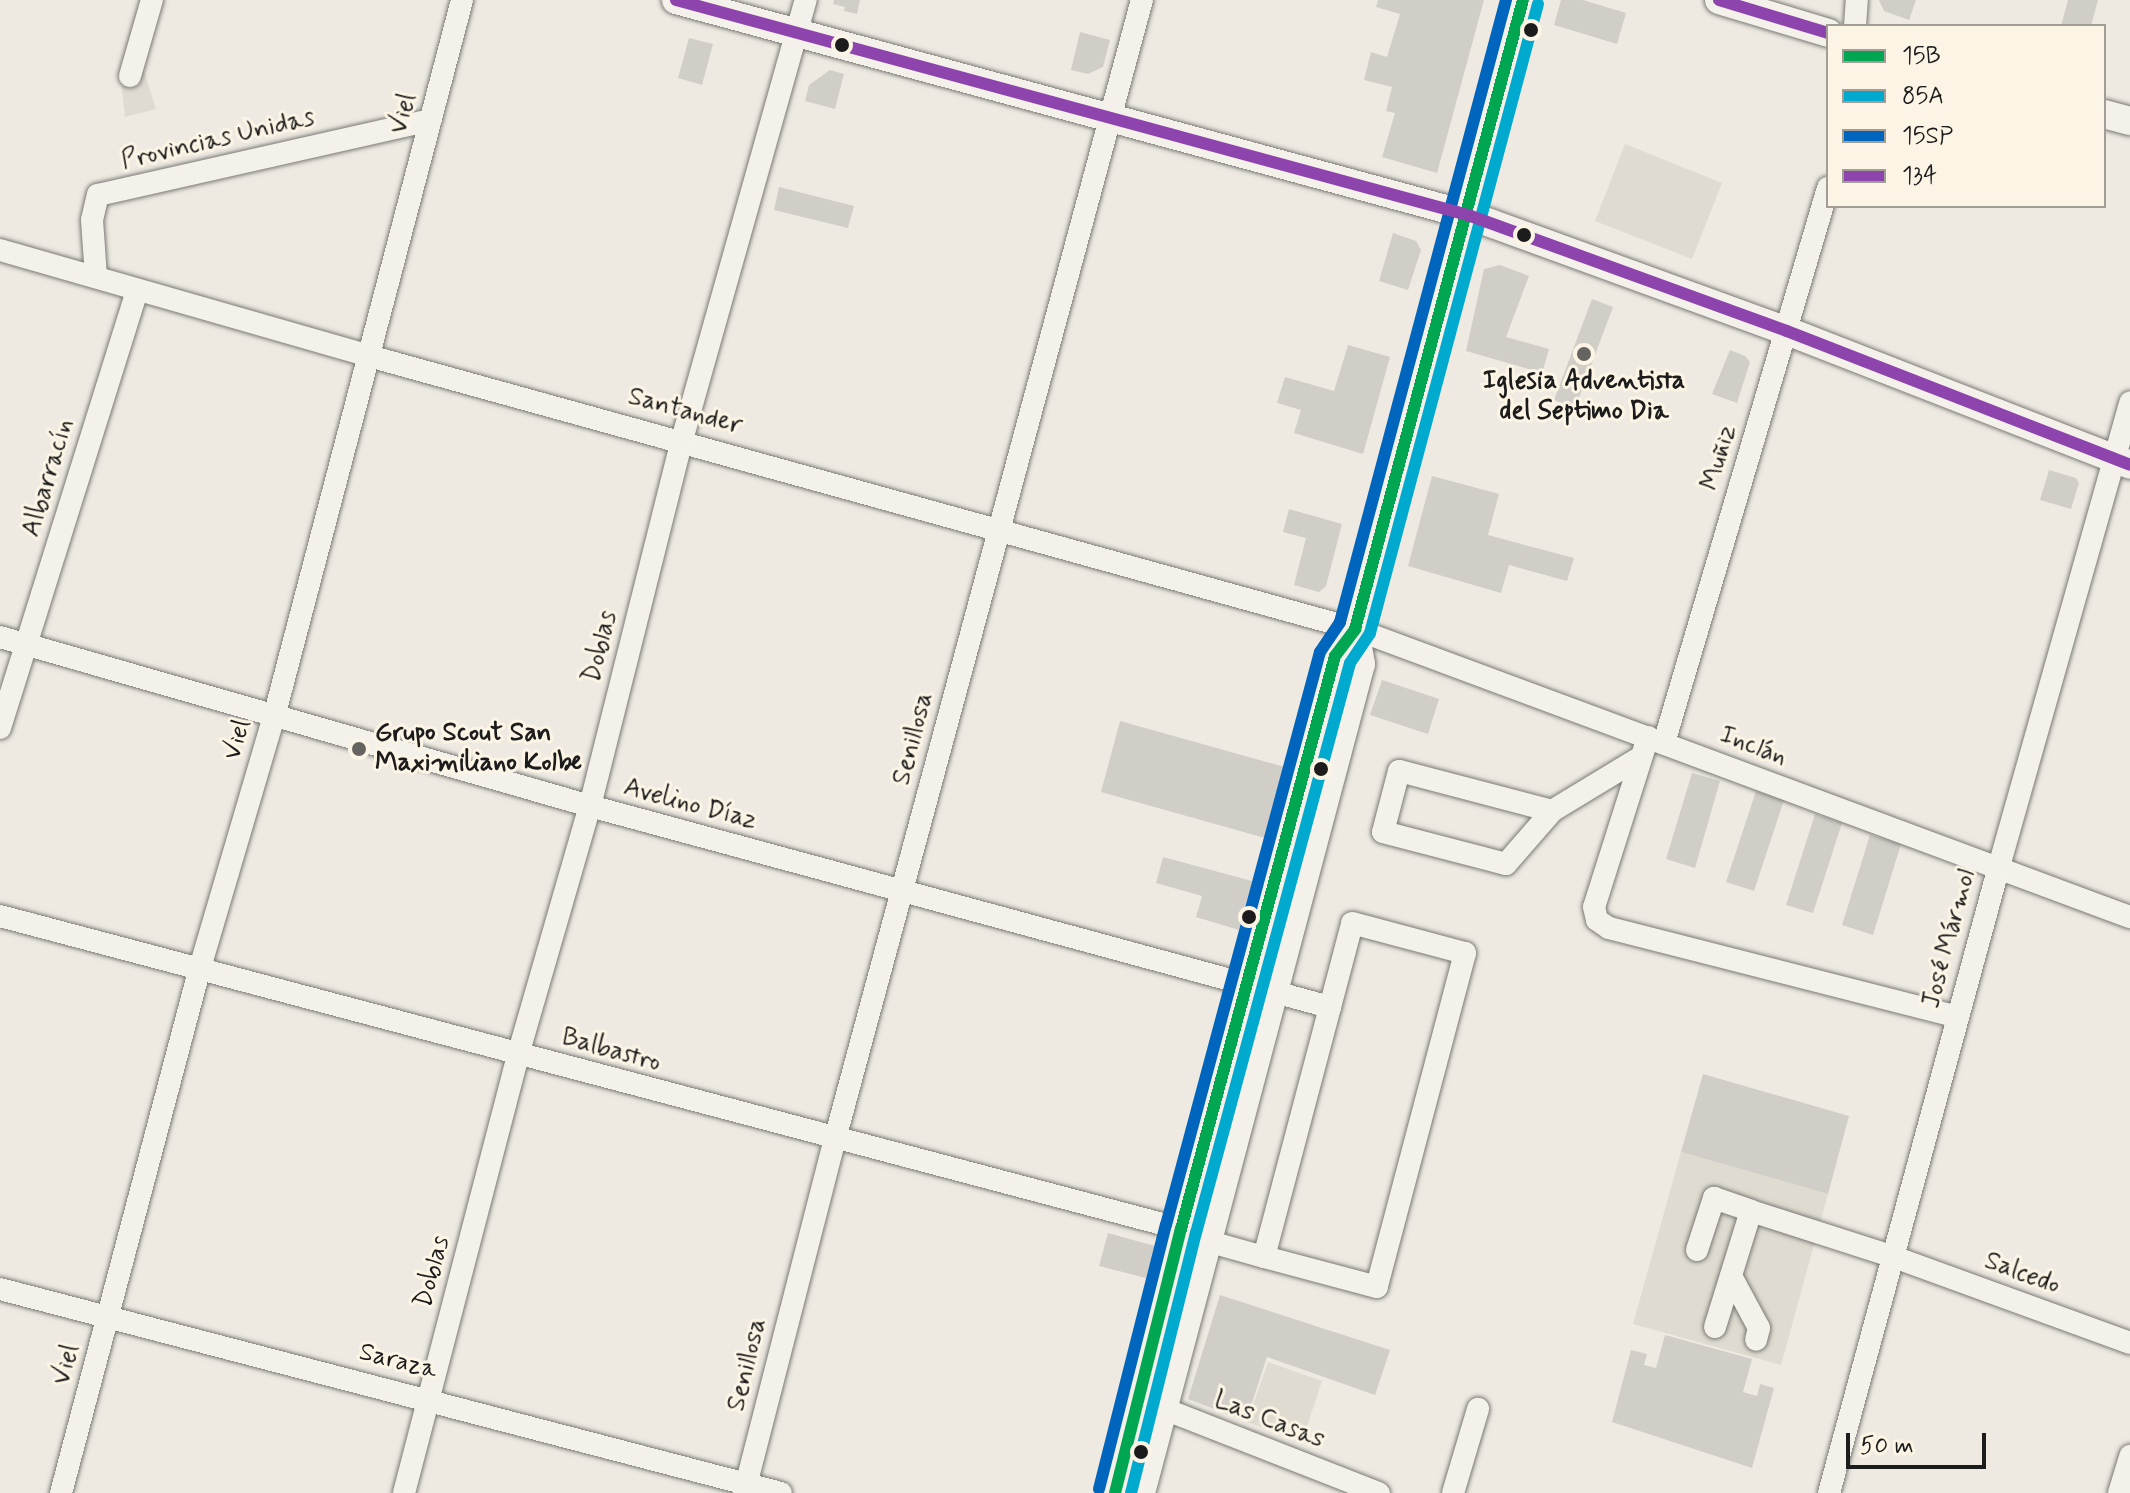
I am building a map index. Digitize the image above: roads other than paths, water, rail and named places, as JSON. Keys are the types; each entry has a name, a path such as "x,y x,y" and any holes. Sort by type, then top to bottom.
{"main road":[{"path":"676,0 1468,215 1787,331 2122,462"},
{"path":"1141,1493 1151,1404 1181,1229 1335,656 1355,629 1523,0"},
{"path":"1719,0 1826,32"},
{"path":"2106,115 2130,121"},
{"path":"1115,1493 1151,1404 1207,1241 1361,664 1355,629"}],"street":[{"path":"130,76 152,0"},
{"name":"Viel","path":"61,1493 199,971 275,713 462,0"},
{"name":"Doblas","path":"404,1493 518,1055 590,806 682,440 806,0"},
{"name":"Senillosa","path":"745,1489 835,1139 1142,0"},
{"path":"1855,24 1857,0"},
{"name":"Provincias Unidas","path":"96,277 92,220 98,195 431,120"},
{"name":"Muñiz","path":"1826,195 1787,331 1594,907 1597,920 1609,928 1958,1017"},
{"name":"Santander","path":"0,250 369,356 682,440 1355,629"},
{"name":"Albarracín","path":"0,728 137,290"},
{"name":"José Mármol","path":"1829,1493 1998,870 2122,462 2130,402"},
{"name":"Inclán","path":"1355,629 1650,746 2130,917"},
{"name":"Avelino Díaz","path":"0,637 275,713 590,806 1330,1007"},
{"path":"1552,811 1399,771 1383,832 1506,864 1552,811 1650,746"},
{"name":"Balbastro","path":"0,916 1181,1229 1207,1241 1377,1287 1465,953 1352,923 1330,1007"},
{"path":"1264,1257 1330,1007"},
{"name":"Salcedo","path":"1697,1250 1714,1198 1894,1257 2130,1343"},
{"path":"1715,1327 1751,1211"},
{"path":"1731,1276 1759,1328 1756,1340"},
{"name":"Saraza","path":"0,1289 429,1399 745,1489 781,1493"},
{"name":"Las Casas","path":"1151,1404 1379,1493"},
{"path":"1453,1493 1478,1409"},
{"path":"2119,1493 2130,1456"}],"place":[{"name":"Iglesia Adventista del Septimo Dia","path":"1584,354"},
{"name":"Grupo Scout San Maximiliano Kolbe","path":"359,749"}]}
